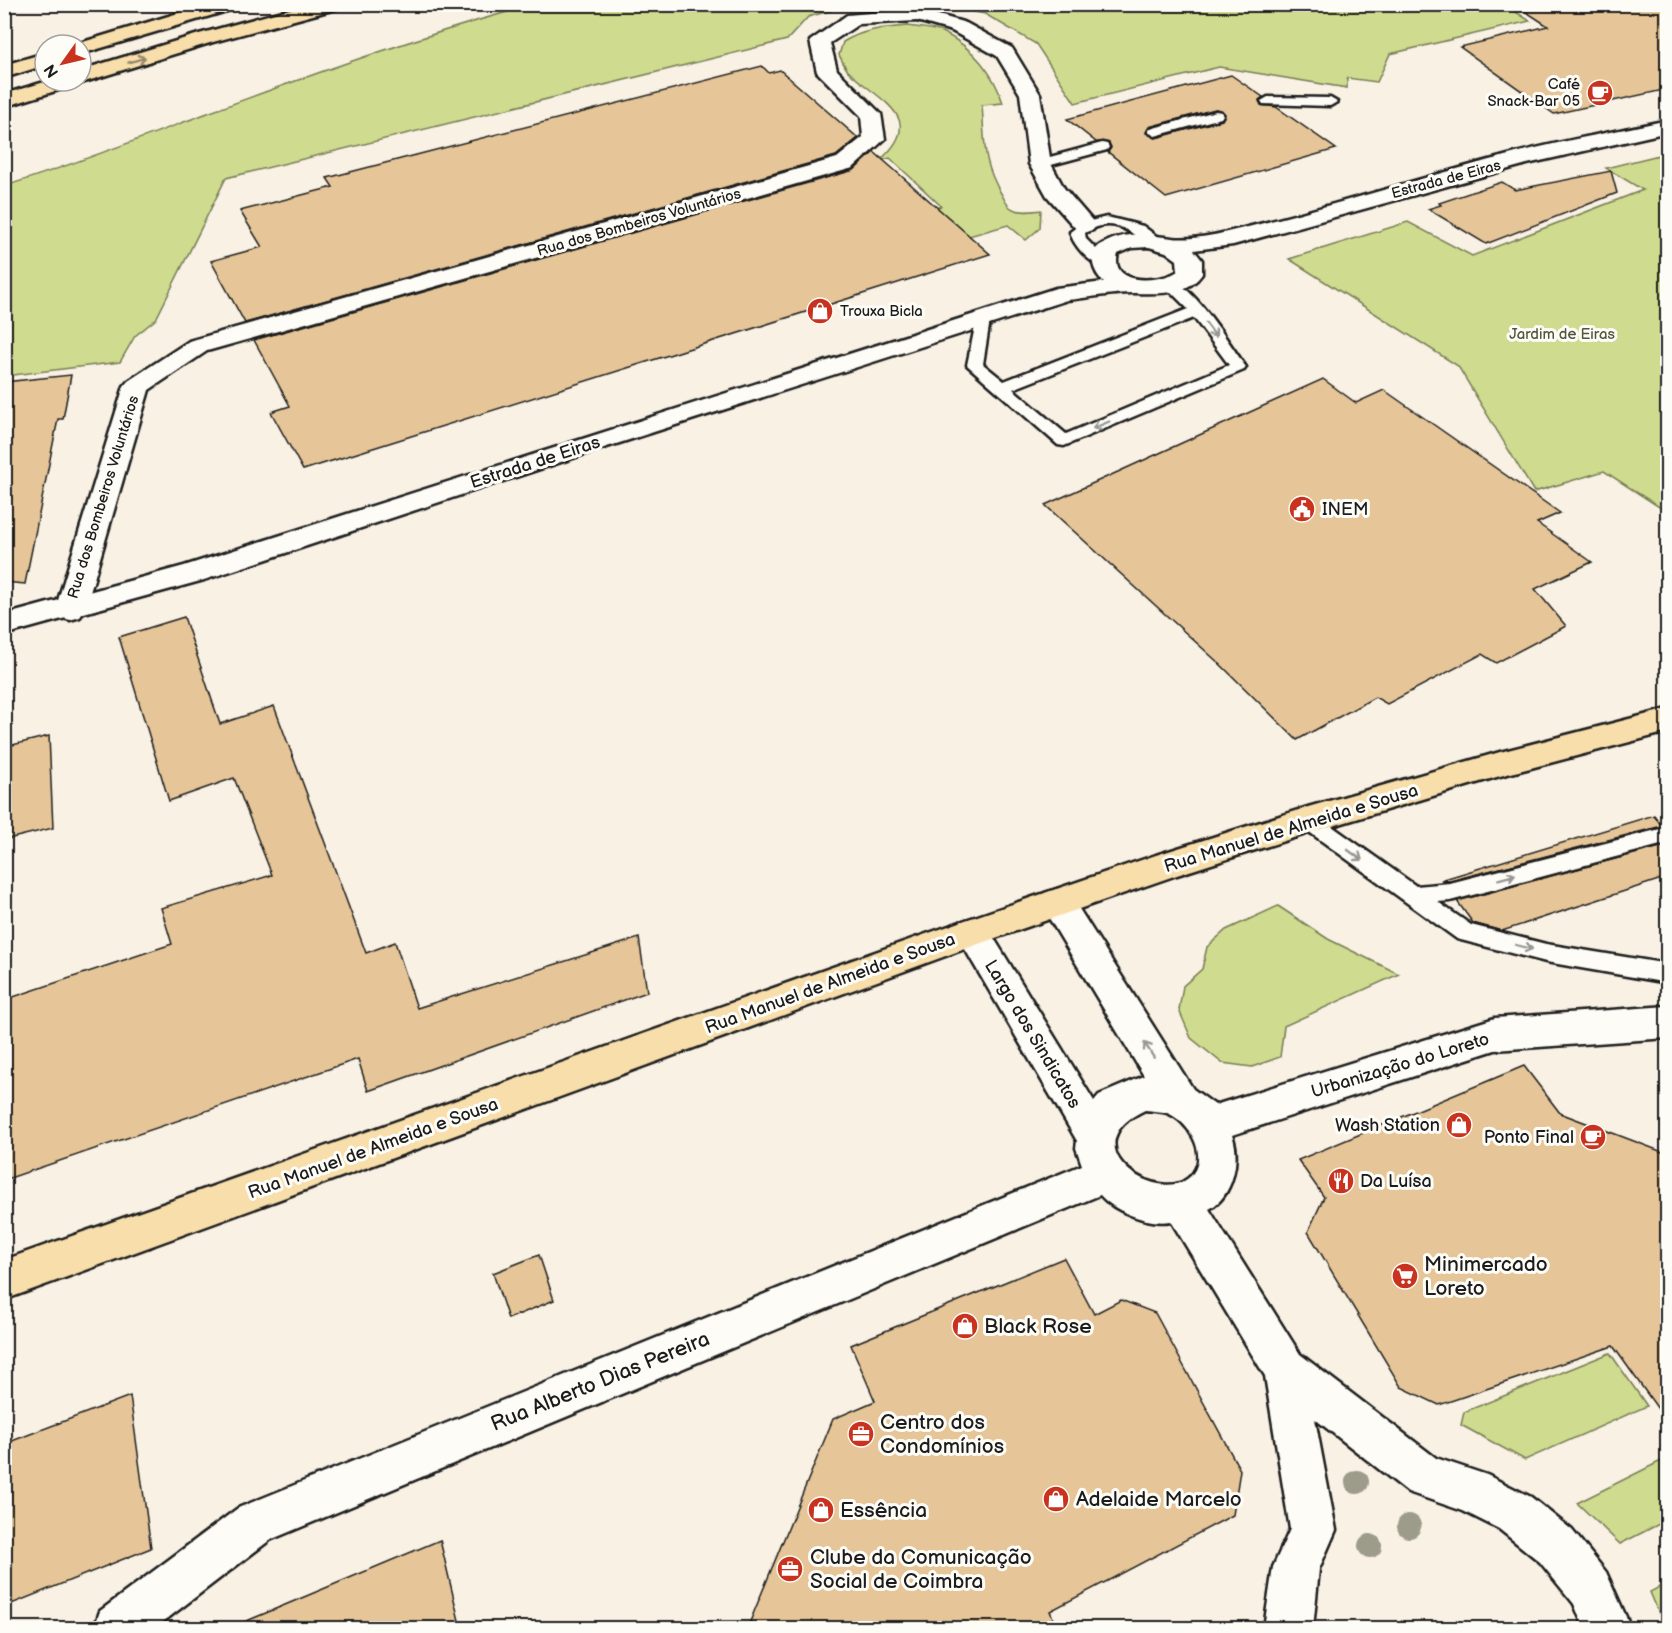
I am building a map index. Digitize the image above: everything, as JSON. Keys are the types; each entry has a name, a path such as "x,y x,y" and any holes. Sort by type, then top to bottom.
{"main road":[{"path":"93,44 230,4"},
{"path":"93,73 332,4"},
{"path":"4,72 33,63"},
{"path":"4,101 33,92"},
{"name":"Rua Manuel de Almeida e Sousa","path":"4,1280 1057,903 1308,820 1500,764 1668,720"}],"street":[{"name":"Rua dos Bombeiros Voluntários","path":"70,610 137,386 198,346 845,163 874,139 871,114 826,72 820,41 854,19 918,15 959,27 1005,52 1030,94 1040,164 1055,191 1085,225"},
{"name":"Estrada de Eiras","path":"1064,292 1102,262 1107,250 1116,244 1128,241 1164,243 1225,240 1523,158 1668,126"},
{"name":"Estrada de Eiras","path":"4,625 70,610 238,561 507,470 1064,292 1130,286 1159,289 1173,286 1184,281 1190,274 1192,266 1225,240"},
{"path":"1164,243 1186,255 1192,266"},
{"name":"Estrada de Eiras","path":"1102,262 1111,276 1130,286"},
{"name":"Largo dos Sindicatos","path":"1057,903 1179,1100"},
{"name":"Largo dos Sindicatos","path":"972,932 1120,1190 1140,1201 1162,1205 1182,1202 1201,1194 1213,1179 1218,1162 1216,1143 1208,1125 1196,1111 1179,1100 1161,1094 1142,1093 1125,1098 1110,1107 1100,1120 1100,1155"},
{"name":"Urbanização do Loreto","path":"1208,1125 1495,1034 1668,1022"},
{"name":"Rua Alberto Dias Pereira","path":"117,1629 254,1524 1100,1155"},
{"path":"1182,1202 1285,1369 1424,1476 1471,1491 1515,1513 1556,1546 1590,1588 1608,1629"},
{"path":"1285,1369 1314,1530 1296,1567 1288,1621 1289,1629"}],"lane":[{"path":"1268,101 1330,102"},
{"path":"1155,132 1216,116"},
{"path":"1040,164 1102,147"},
{"path":"1102,262 1079,240 1077,232 1085,225 1109,220 1132,225 1164,243"},
{"path":"982,320 975,365 1064,441 1238,367 1188,298 1173,286"},
{"path":"1002,388 1197,311"},
{"path":"1308,820 1466,933 1546,952 1668,974"},
{"path":"1410,895 1450,892 1668,835"}],"green space":[{"path":"532,5 851,5 808,17 787,40 226,178 156,319 135,336 120,362 5,376 5,186 81,161 368,56"},
{"path":"940,5 1505,5 1530,21 1390,54 1377,82 1347,78 1347,88 1219,67 1075,103 1036,44 985,14"},
{"path":"908,26 936,30 954,39 973,53 994,81 1003,103 982,105 988,162 1009,207 1019,211 1041,210 1040,228 1026,240 1008,225 962,238 931,210 941,206 890,158 879,161 894,146 900,133 900,121 884,101 848,71 839,55 843,42 858,34"},
{"name":"Jardim de Eiras","path":"1667,153 1667,512 1604,471 1534,492 1458,366 1289,259 1408,222 1472,256 1643,190 1606,168"},
{"path":"1278,906 1328,939 1399,974 1284,1026 1280,1057 1252,1067 1222,1063 1191,1038 1179,1010 1183,986 1202,969 1207,947 1226,930"},
{"path":"1610,1353 1647,1406 1525,1460 1461,1425 1464,1412"},
{"path":"1667,1458 1667,1520 1620,1544 1577,1503"},
{"path":"1667,1583 1667,1628 1665,1628 1650,1592"}],"building":[{"path":"1514,4 1668,4 1668,89 1554,114 1460,47 1548,26"},
{"path":"762,66 769,73 780,70 858,138 836,156 245,323 211,261 262,247 240,211 333,187 327,178"},
{"path":"1231,75 1263,97 1259,100 1261,105 1276,107 1336,149 1166,198 1108,152 1111,148 1109,143 1096,142 1067,119","holes":["1215,109 1225,114 1222,120 1156,138 1146,133 1149,127"]},
{"path":"874,152 990,254 303,470 271,412 290,406 254,340 854,170"},
{"path":"1611,171 1617,193 1486,244 1428,209 1441,205 1439,203 1502,182 1515,190"},
{"path":"71,375 63,419 58,419 25,584 4,582 4,382"},
{"name":"INEM","path":"1323,379 1356,403 1384,390 1560,513 1537,523 1592,562 1535,589 1566,626 1496,663 1482,654 1387,704 1375,697 1297,740 1221,665 1045,505"},
{"path":"184,617 220,724 274,706 366,953 395,942 417,1008 639,938 647,992 368,1091 358,1059 4,1180 4,1000 172,944 161,908 272,875 234,778 169,801 119,637"},
{"path":"49,736 53,828 4,840 4,747"},
{"path":"1654,815 1662,826 1450,881 1441,880"},
{"path":"1668,845 1668,877 1502,931 1473,923 1457,901"},
{"path":"1524,1066 1560,1113 1668,1154 1668,1423 1613,1346 1439,1405 1401,1387 1308,1232 1324,1197 1298,1160"},
{"path":"539,1255 554,1300 508,1319 493,1273"},
{"path":"1064,1258 1094,1314 1121,1300 1155,1313 1240,1470 1233,1515 1050,1611 1058,1629 747,1629 833,1419 875,1401 851,1345"},
{"path":"130,1396 151,1548 4,1607 4,1444"},
{"path":"440,1540 461,1629 230,1629 230,1628"}],"place":[{"name":"Café Snack-Bar 05","path":"1600,93"},
{"name":"Trouxa Bicla","path":"820,311"},
{"name":"INEM","path":"1302,509"},
{"name":"Wash Station","path":"1459,1125"},
{"name":"Ponto Final","path":"1593,1137"},
{"name":"Da Luísa","path":"1341,1181"},
{"name":"Minimercado Loreto","path":"1405,1276"},
{"name":"Black Rose","path":"965,1326"},
{"name":"Centro dos Condomínios","path":"861,1434"},
{"name":"Adelaide Marcelo","path":"1056,1499"},
{"name":"Essência","path":"821,1510"},
{"name":"Clube da Comunicação Social de Coimbra","path":"790,1569"}]}
